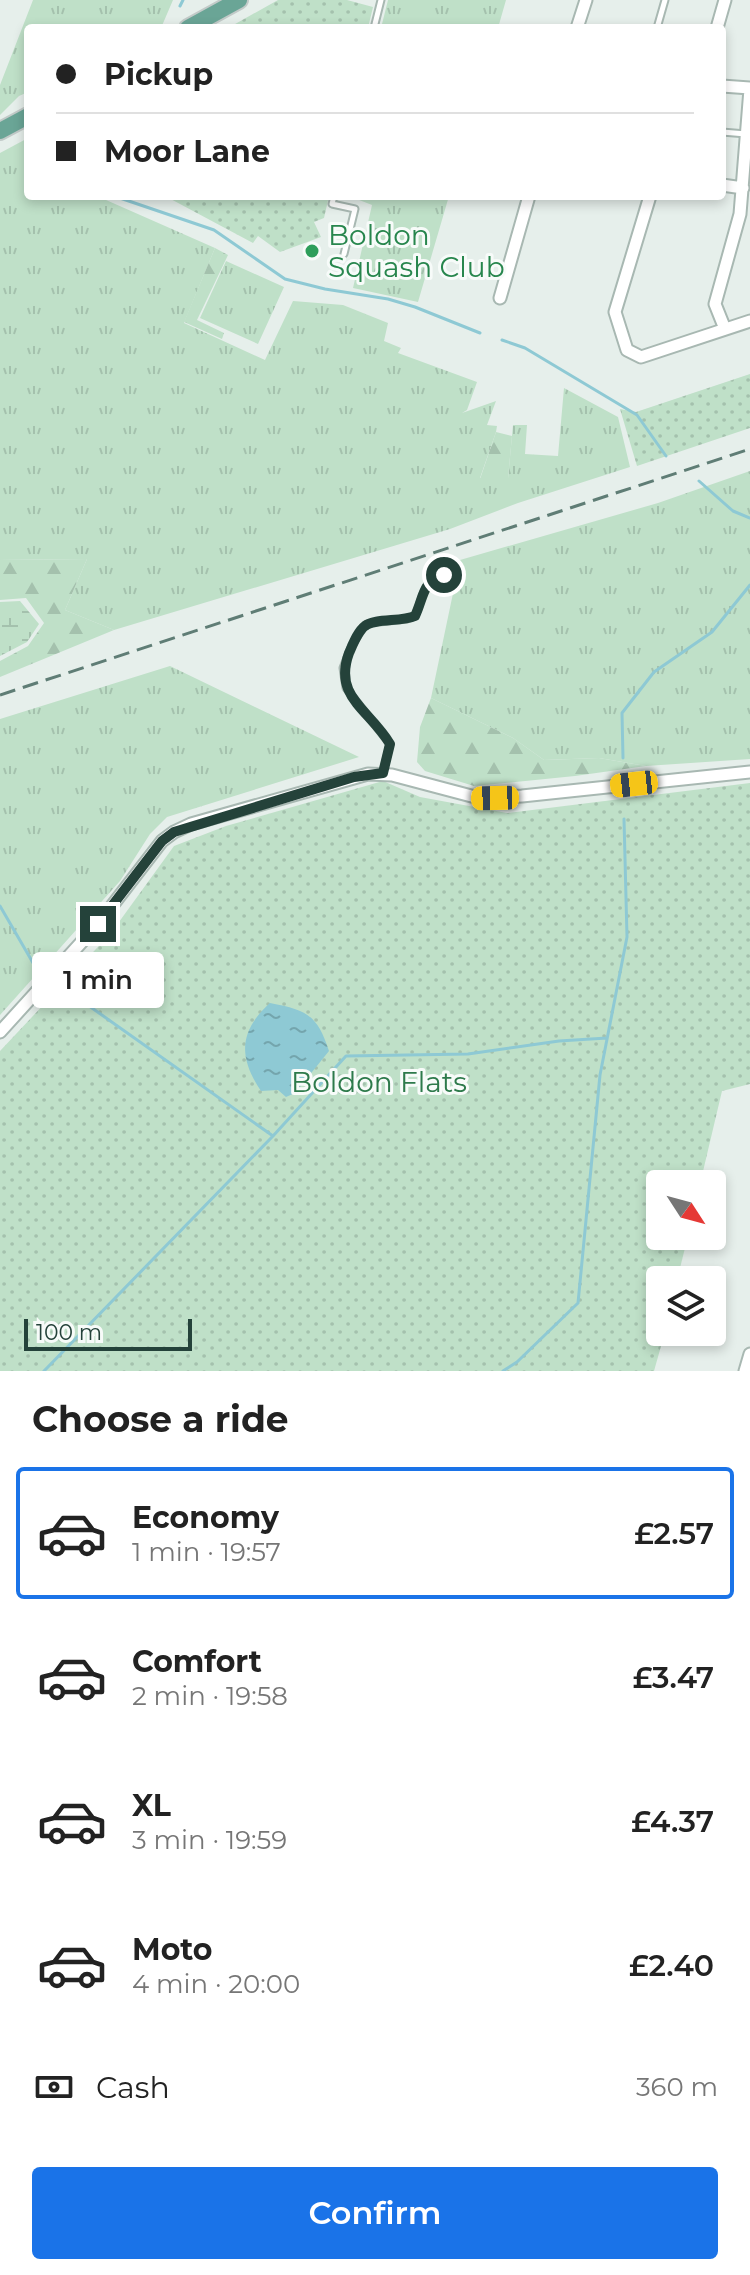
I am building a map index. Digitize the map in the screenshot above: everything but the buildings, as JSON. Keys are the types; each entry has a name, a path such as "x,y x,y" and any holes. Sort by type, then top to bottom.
{"main road":[{"path":"195,24 239,0"},
{"path":"0,131 24,118"}],"street":[{"path":"578,24 586,0"},
{"path":"718,24 725,0"},
{"path":"725,329 715,304 745,216 743,188 750,89 726,86"},
{"path":"726,186 743,188"},
{"path":"500,298 528,200"},
{"path":"649,200 615,312 627,350 641,357 750,321"},
{"path":"0,1032 98,924 162,841 174,832 354,777 383,773 463,795 487,798 750,772"},
{"path":"745,1371 750,1354"}],"lane":[{"path":"375,24 381,0"},
{"path":"658,24 665,0"},
{"path":"726,132 747,134"},
{"path":"333,200 332,204 355,209 344,254"},
{"path":"383,773 390,744 346,688 343,668 364,626 415,616 427,585 432,578 444,575"}],"green space":[{"path":"33,0 173,0 163,24 24,24 24,94 0,115 0,85"},
{"path":"278,0 347,0 373,7 369,24 235,24"},
{"path":"388,0 506,0 499,24 382,24"},
{"path":"24,140 24,200 106,200 215,248 184,323 265,360 293,301 343,305 388,323 384,341 401,348 398,353 477,382 467,410 462,413 496,401 487,425 497,426 480,478 508,478 513,425 527,425 525,454 558,456 564,388 618,417 630,467 518,503 450,529 114,630 65,610 87,559 0,560 0,153"},
{"path":"172,200 328,200 324,218 314,222 321,237 280,252 258,236 253,243"},
{"path":"359,200 448,200 418,302 353,288 372,205"},
{"path":"215,248 228,255 197,320 224,333 222,339 184,322"},
{"path":"226,261 284,287 258,344 200,318"},
{"path":"750,374 750,428 637,466 620,409 636,412"},
{"path":"496,432 512,436 508,478 480,479"},
{"path":"750,471 750,759 646,766 599,758 544,760 513,738 431,698 460,560 658,503"},
{"path":"87,559 65,610 114,630 0,677 0,661 28,646 44,623 26,598 0,600 0,560"},
{"path":"20,601 39,624 27,642 0,656 0,602"},
{"path":"170,666 359,757 167,817 150,834 120,881 0,1015 0,719"},
{"path":"431,698 513,738 544,760 599,758 646,766 474,786 425,771 417,762 420,727"},
{"name":"Boldon Flats","path":"383,781 420,797 507,813 750,783 750,1084 722,1091 703,1170 646,1170 646,1250 684,1250 680,1266 646,1266 646,1346 661,1346 654,1371 0,1371 0,1051 111,933 174,846 226,826"}],"water":[{"path":"270,1003 293,1008 315,1021 329,1051 295,1093 286,1097 278,1090 261,1091 248,1067 246,1056 247,1034"}],"waterway":[{"path":"180,6 183,0"},
{"path":"126,200 214,230 285,279 388,299 480,333"},
{"path":"502,340 525,348 637,415 666,456"},
{"path":"699,481 733,511 750,518"},
{"path":"623,758 622,713 654,672 712,632 750,585"},
{"path":"503,1371 517,1362 578,1303 600,1075 627,937 624,819"},
{"path":"0,906 36,968 42,973"},
{"path":"58,984 273,1136 346,1056 468,1054 559,1041 607,1038"},
{"path":"44,1371 273,1136"}],"railway":[{"path":"0,695 750,449"}],"place":[{"name":"Boldon Squash Club","path":"312,251"}],"route":[{"path":"98,924 152,853 174,832 191,824 354,777 383,773 390,744 346,688 343,668 364,626 415,616 427,585 432,578 444,575"}]}
